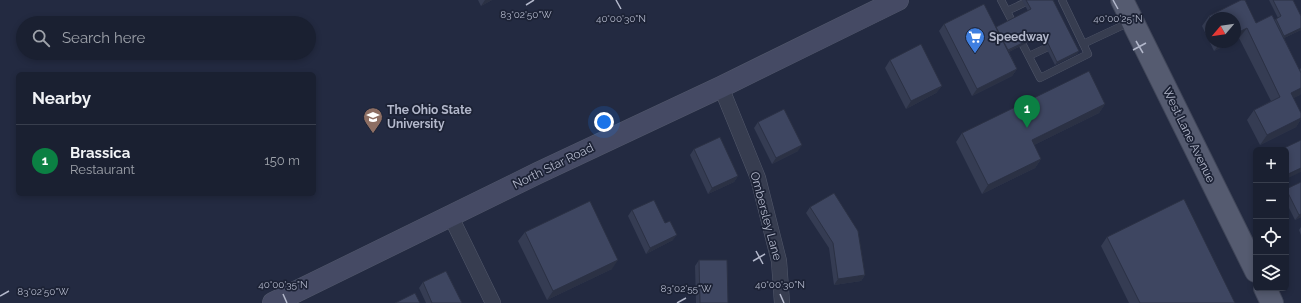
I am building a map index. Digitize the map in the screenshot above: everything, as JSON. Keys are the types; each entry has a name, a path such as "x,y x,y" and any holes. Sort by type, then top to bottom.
{"main road":[{"name":"West Lane Avenue","path":"1122,0 1253,265"},
{"path":"1266,291 1272,303"}],"street":[{"name":"North Star Road","path":"273,303 538,173 721,87 898,0"},
{"name":"Ombersley Lane","path":"721,87 758,178 779,261 782,303"},
{"path":"451,217 493,303"}],"lane":[{"path":"1001,0 1012,21"},
{"path":"1024,44 1040,78 1088,54 1083,44 1074,33 1063,10 1062,0"},
{"path":"1007,11 1024,2"},
{"path":"1083,44 1132,22"},
{"path":"1029,56 1046,48"}],"building":[{"path":"1026,0 1053,0 1079,51 1057,62 1043,33 1008,50 996,27 1031,9"},
{"path":"1241,0 1245,0 1256,23 1272,15 1301,73 1301,88 1291,93 1301,113 1301,118 1267,135 1254,110 1280,97 1247,28 1241,31 1241,12 1217,12"},
{"path":"1273,0 1293,0 1301,16 1301,28 1284,36 1276,19 1281,16"},
{"name":"Speedway","path":"984,4 1017,69 977,89 944,24"},
{"path":"921,44 942,86 911,101 890,60"},
{"path":"1089,71 1105,104 1032,140 1041,159 988,185 962,133"},
{"path":"784,109 802,145 776,158 758,122"},
{"path":"720,137 738,176 712,188 694,149"},
{"path":"1301,140 1301,168 1289,174 1289,147 1286,147"},
{"path":"1301,182 1301,214 1299,215 1289,195 1289,188"},
{"path":"834,193 858,231 865,275 838,279 833,243 810,207"},
{"path":"1184,199 1235,303 1140,303 1107,237"},
{"path":"654,200 665,223 670,221 677,235 650,248 632,210"},
{"path":"590,201 618,260 553,291 525,232"},
{"path":"699,260 727,260 728,303 700,303"},
{"path":"446,271 462,303 432,303 423,282"},
{"path":"415,293 420,303 395,303"}],"place":[{"name":"Speedway","path":"975,54"},
{"name":"Brassica","path":"1027,128"},
{"name":"The Ohio State University","path":"373,134"}]}
